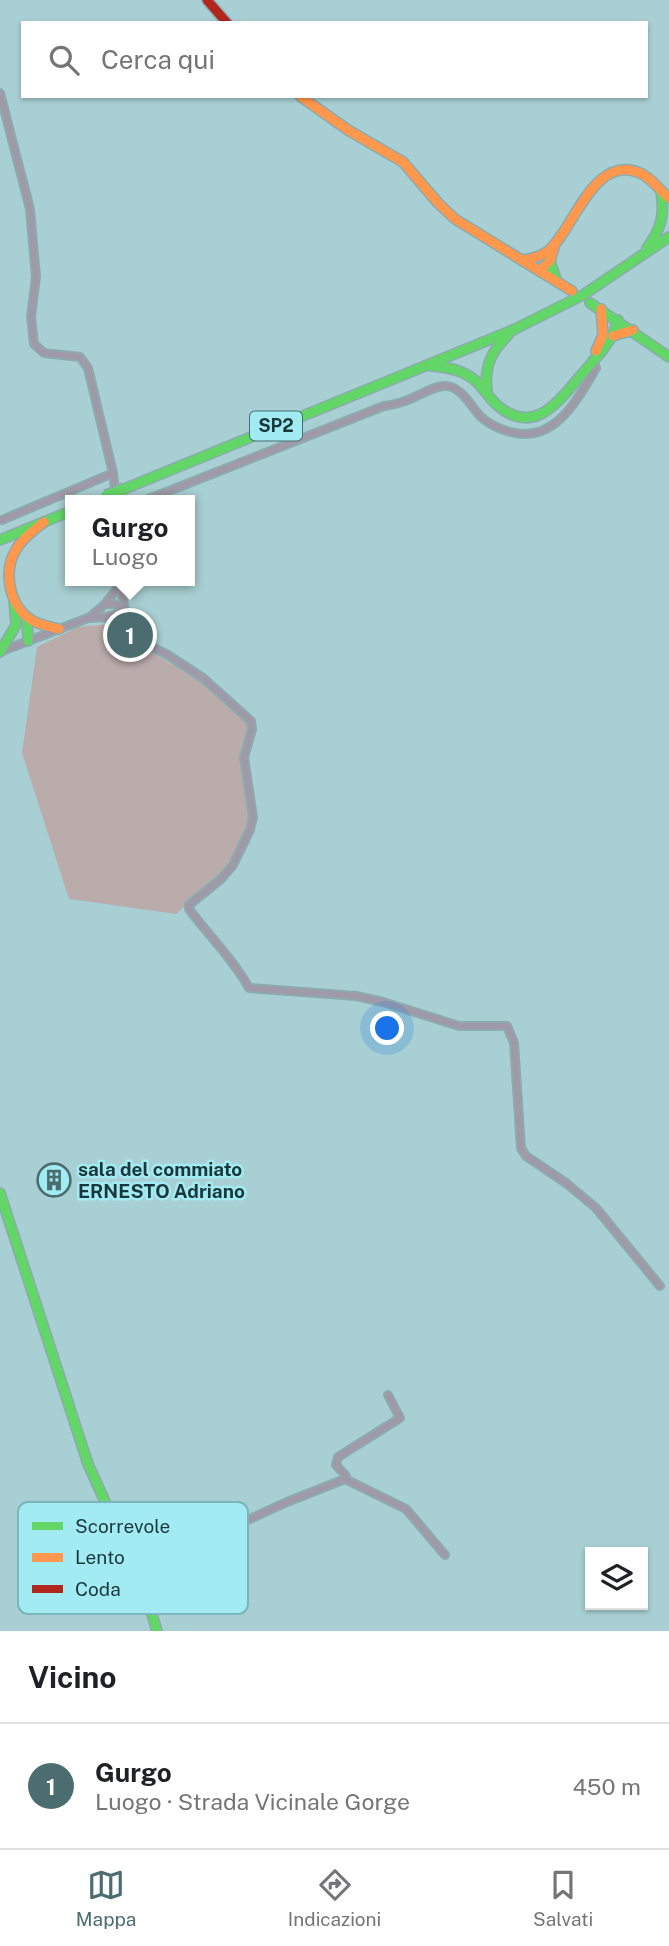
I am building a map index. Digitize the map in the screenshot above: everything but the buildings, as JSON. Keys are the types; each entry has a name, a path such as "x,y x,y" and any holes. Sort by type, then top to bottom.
{"main road":[{"path":"207,0 225,21"},
{"path":"303,98 403,162 446,212 572,291"},
{"path":"540,271 591,188 604,176 625,171 640,173 665,195 663,225 642,256"},
{"name":"SP2","path":"114,495 513,330 583,295 669,237"},
{"path":"522,260 549,257"},
{"path":"549,257 557,282"},
{"path":"608,335 596,306 669,357"},
{"path":"428,365 456,369 470,376 508,413 521,418 537,417 551,410 562,399 618,320"},
{"path":"487,391 485,376 492,350 513,330"},
{"path":"608,335 633,330"},
{"path":"0,540 65,513"},
{"path":"28,641 16,625 9,567 22,541 44,522"},
{"path":"0,579 27,617 28,641"},
{"path":"27,617 59,629"},
{"path":"0,652 16,625"},
{"path":"0,1193 88,1464 106,1502"}],"street":[{"path":"0,93 30,209 36,277 30,317 34,345 44,353 75,355 84,361 88,368 113,473 108,495"},
{"path":"159,495 384,406 403,402 444,386 461,393 483,418 500,429 519,434 538,433 558,422 573,407 596,368 592,360"},
{"path":"2,520 113,473"},
{"path":"88,618 105,604 117,586"},
{"path":"120,586 129,629 140,643 168,655 203,678 251,721 252,730 244,757 253,817 250,830 233,865 221,879 189,905 189,909 212,939 237,966 249,988 356,996 459,1026 507,1026 514,1043 521,1148 526,1156 566,1183 596,1208 660,1286"},
{"path":"105,604 124,608"},
{"path":"0,652 88,618 116,614 124,608"},
{"path":"105,617 129,629"},
{"path":"345,1479 346,1476 336,1465 338,1457 400,1418 388,1395"},
{"path":"248,1520 345,1479 406,1509 445,1555"}],"shaded area":[{"path":"109,624 130,635 137,644 203,681 248,722 241,758 248,828 221,876 176,914 69,899 22,753 37,647 78,627"}],"traffic: fast":[{"path":"647,248 661,221 661,192"},
{"path":"124,489 513,330 583,295 669,237"},
{"path":"550,261 557,282"},
{"path":"590,303 669,357"},
{"path":"431,366 452,369 467,375 479,384 497,405 509,413 531,417 550,408 568,391 606,345 618,320"},
{"path":"487,390 490,359 509,334"},
{"path":"109,495 124,489"},
{"path":"0,540 65,513"},
{"path":"0,652 16,625 14,600"},
{"path":"27,617 28,641"},
{"path":"0,1193 88,1464 105,1502"},
{"path":"152,1614 157,1631"}],"traffic: slow":[{"path":"303,98 348,130 403,162 455,219 572,291"},
{"path":"522,260 548,251 597,183 609,174 624,170 640,173 669,198"},
{"path":"539,271 550,261 555,244"},
{"path":"596,351 603,335 601,309"},
{"path":"613,336 633,330"},
{"path":"44,522 26,537 12,557 10,588 13,598 25,615 33,621 59,629"}],"traffic: jam":[{"path":"207,0 225,21"}],"place":[{"name":"Gurgo","path":"130,635"},
{"name":"sala del commiato ERNESTO Adriano","path":"54,1180"}]}
